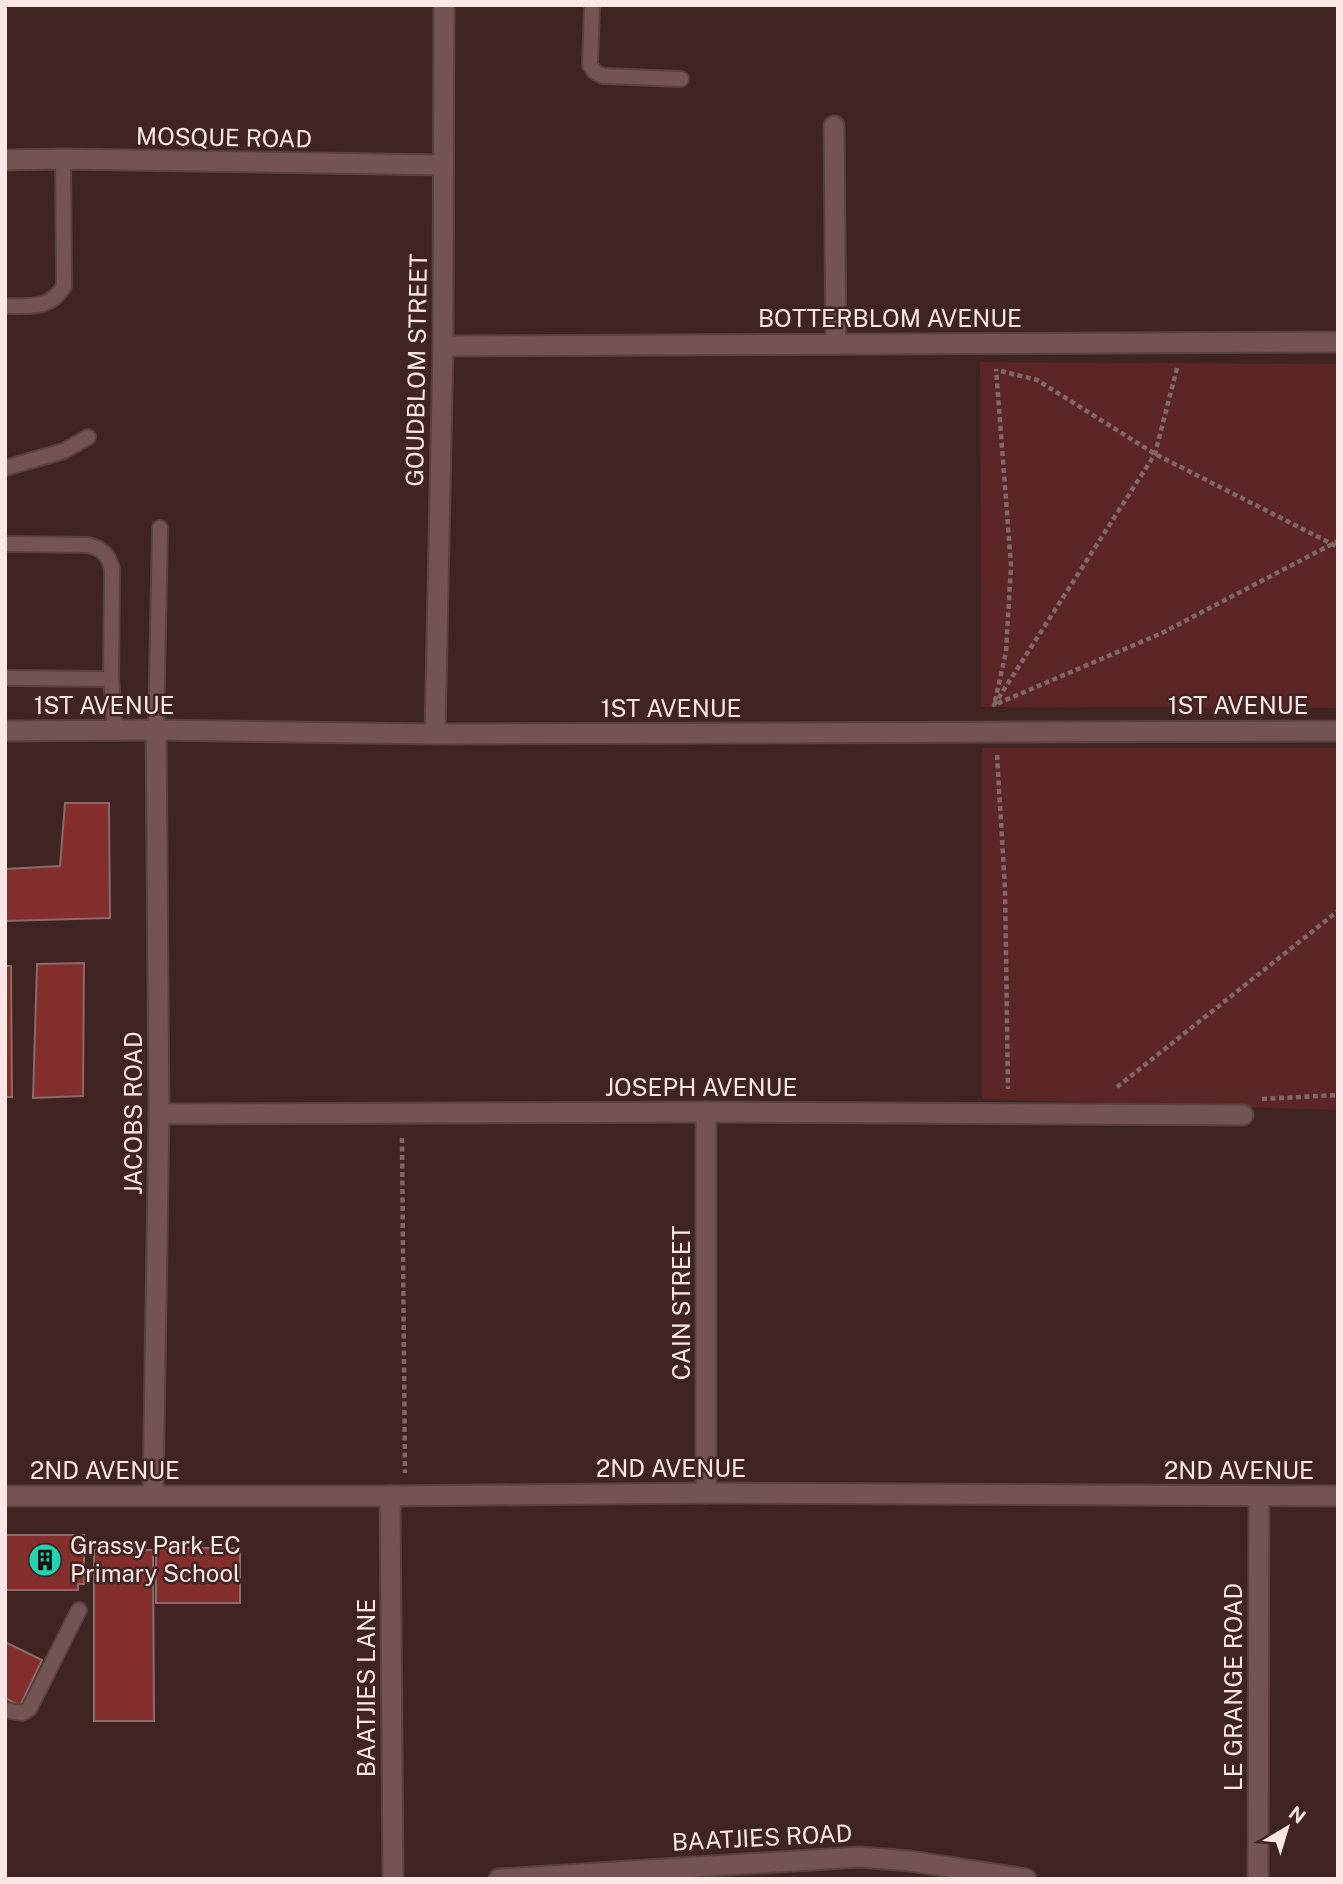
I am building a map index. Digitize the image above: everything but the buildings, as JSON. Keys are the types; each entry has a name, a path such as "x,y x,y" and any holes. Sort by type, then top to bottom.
{"street":[{"name":"GOUDBLOM STREET","path":"435,734 443,346 444,5"},
{"path":"834,127 836,344"},
{"name":"MOSQUE ROAD","path":"5,160 443,165"},
{"name":"BOTTERBLOM AVENUE","path":"443,346 1338,342"},
{"name":"JACOBS ROAD","path":"153,1496 159,1114 156,730"},
{"name":"1ST AVENUE","path":"5,731 435,734 1338,730"},
{"name":"JOSEPH AVENUE","path":"159,1114 706,1112 1243,1115"},
{"name":"CAIN STREET","path":"706,1112 706,1493"},
{"name":"2ND AVENUE","path":"5,1496 706,1493 1338,1496"},
{"name":"BAATJIES LANE","path":"393,1879 398,1496"},
{"name":"LE GRANGE ROAD","path":"1258,1879 1259,1496"},
{"name":"BAATJIES ROAD","path":"499,1879 860,1857 910,1861 1026,1879"}],"lane":[{"path":"592,5 590,65 595,72 603,76 681,79"},
{"path":"5,306 43,306 52,302 64,286 63,159"},
{"path":"5,468 64,451 88,437"},
{"path":"156,730 160,528"},
{"path":"5,544 88,545 100,548 109,557 112,569 111,679 115,731"},
{"path":"5,678 111,679"},
{"path":"5,1710 22,1713 29,1709 79,1610"}],"path":[{"path":"1192,343 1176,370 1155,454 994,705 1162,633 1338,541"},
{"path":"996,370 1037,380 1155,454 1338,547"},
{"path":"1104,1114 1105,1097 1338,911"},
{"path":"1243,1115 1263,1098 1338,1095"},
{"path":"398,1496 401,1113"}],"shaded area":[{"path":"980,362 1338,364 1338,708 981,707"},
{"path":"982,748 1338,748 1338,1110 982,1099"}],"place":[{"name":"Grassy Park EC Primary School","path":"45,1560"}]}
